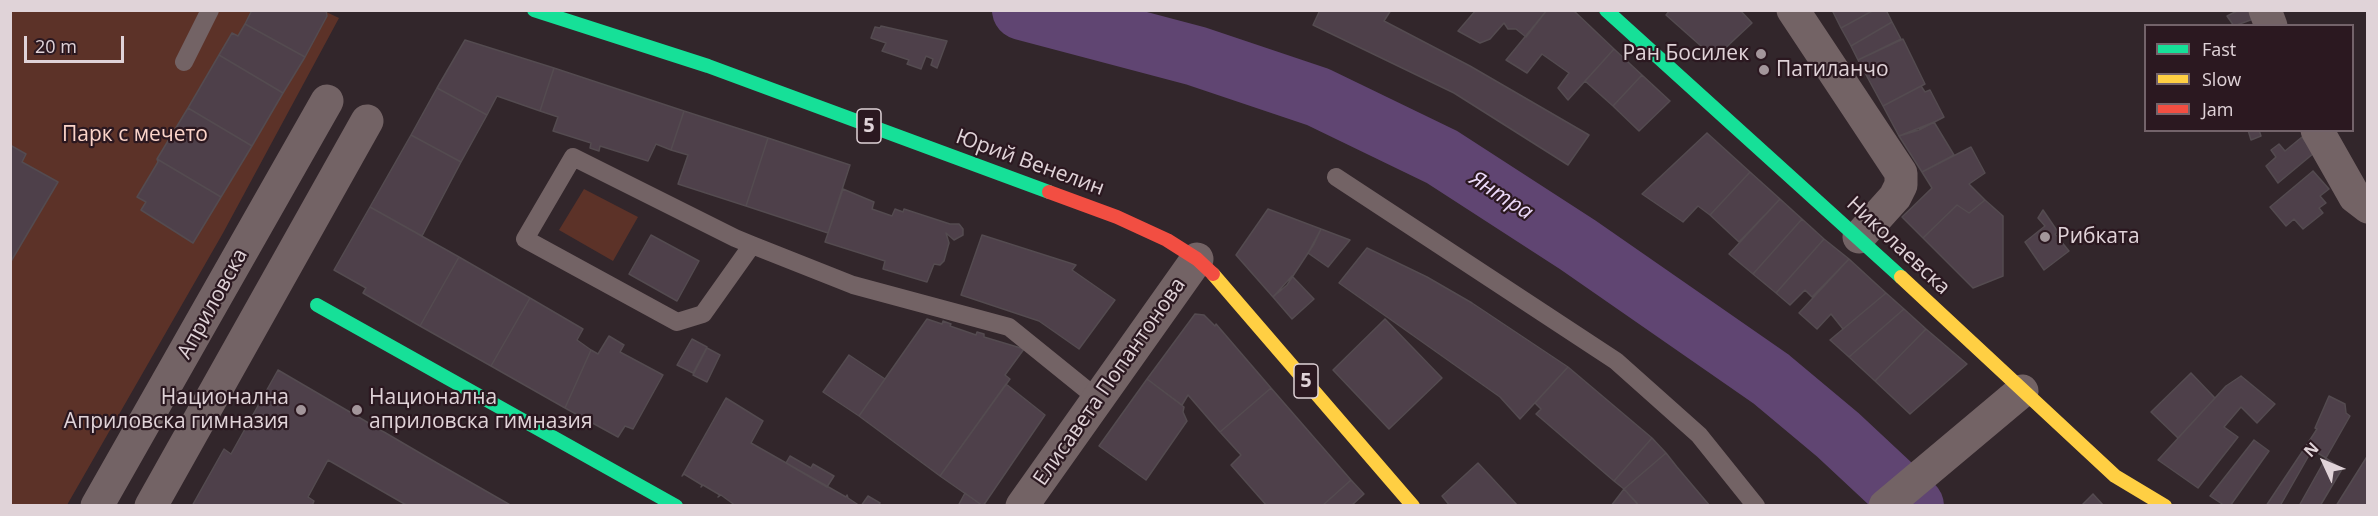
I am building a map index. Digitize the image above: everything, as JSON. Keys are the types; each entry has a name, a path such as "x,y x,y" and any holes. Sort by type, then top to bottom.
{"street":[{"name":"Юрий Венелин","path":"534,10 708,66 1153,232 1197,259 1218,279 1413,506"},
{"name":"Николаевска","path":"1606,10 1859,237 2115,476 2165,506"},
{"path":"1793,10 1901,173 1901,185 1895,197 1859,237"},
{"name":"Априловска","path":"97,506 327,101"},
{"name":"Априловска","path":"150,506 367,121"},
{"path":"2318,132 2355,197 2367,207"},
{"name":"Елисавета Попантонова","path":"1022,506 1197,259"},
{"path":"317,305 676,506"},
{"path":"1885,506 2022,391"},
{"path":"2115,476 2131,506"}],"lane":[{"path":"184,62 210,10"},
{"path":"752,245 703,314 677,322 525,239 573,157 752,245 853,285 1009,327 1098,399"},
{"path":"1336,177 1616,361 1699,435 1756,506"}],"green space":[{"name":"Парк с мечето","path":"322,10 339,18 223,233 67,505 11,505 10,11"},
{"path":"584,189 638,217 613,261 559,230"}],"building":[{"path":"252,10 326,10 327,16 305,57 245,24"},
{"path":"1320,10 1391,10 1384,21 1470,66 1589,135 1568,165 1454,93 1313,25"},
{"path":"1476,10 1547,10 1526,37 1516,29 1508,29 1504,23 1490,39 1480,43 1458,31"},
{"path":"1547,10 1573,10 1614,49 1568,100 1558,88 1569,73 1542,54 1527,73 1506,60"},
{"path":"1670,10 1740,10 1752,23 1719,54 1710,54 1666,15"},
{"path":"1832,10 1874,10 1841,28"},
{"path":"1874,10 1886,10 1892,22 1851,46 1841,28"},
{"path":"2239,10 2256,10 2259,17 2233,24 2227,16"},
{"path":"1892,22 1901,39 1858,60 1851,46"},
{"path":"245,24 305,57 283,93 219,55 232,33 238,36"},
{"path":"881,26 947,41 937,68 931,65 933,59 926,56 921,69 907,64 909,60 882,51 886,43 871,38 875,27 880,28"},
{"path":"1903,39 1925,84 1883,106 1858,60"},
{"path":"465,40 554,68 540,111 497,96 487,115 437,88"},
{"path":"1614,49 1642,75 1613,106 1585,81"},
{"path":"219,55 283,93 252,146 188,108"},
{"path":"554,68 684,111 671,150 656,144 648,161 600,146 599,151 590,148 591,143 553,131 558,117 540,111"},
{"path":"1642,75 1670,101 1639,131 1613,106"},
{"path":"1921,86 1925,92 1930,90 1944,117 1919,130 1899,136 1883,106"},
{"path":"437,88 487,115 461,162 411,135"},
{"path":"188,108 252,146 221,197 157,159"},
{"path":"684,111 768,138 746,206 678,184 688,155 671,150"},
{"path":"1934,122 1954,155 1922,172 1899,136"},
{"path":"2249,132 2260,132 2261,136 2251,140"},
{"path":"1707,133 1750,172 1710,215 1698,206 1683,222 1642,194"},
{"path":"411,135 461,162 422,236 370,207"},
{"path":"2302,137 2314,153 2278,183 2266,166 2276,157 2271,150 2279,144 2285,151"},
{"path":"768,138 850,165 828,233 746,206"},
{"path":"10,145 26,154 22,162 58,182 10,263"},
{"path":"1971,147 1985,173 1969,184 1985,200 1969,213 1957,205 1923,238 1902,217 1932,188 1922,172"},
{"path":"157,159 221,197 193,243 141,210 146,202 137,197 158,162"},
{"path":"2313,171 2329,189 2320,196 2326,203 2319,208 2323,213 2303,229 2294,219 2286,226 2270,207"},
{"path":"1750,172 1780,199 1739,242 1710,215"},
{"path":"843,189 874,202 872,209 892,216 895,209 903,212 904,209 950,224 959,224 963,229 963,235 954,240 946,233 949,243 944,261 940,265 934,264 927,282 883,269 885,261 825,242"},
{"path":"1780,199 1802,219 1753,274 1729,254"},
{"path":"1985,200 2003,216 2003,276 1973,288 1923,238 1957,205 1969,213"},
{"path":"370,207 459,257 420,326 363,293 366,288 334,270"},
{"path":"1268,209 1321,229 1314,244 1287,285 1273,297 1236,255"},
{"name":"Рибката","path":"2043,210 2058,232 2055,234 2069,251 2044,270 2025,242 2045,226 2038,218"},
{"path":"1802,219 1824,239 1776,293 1753,274"},
{"path":"1321,229 1350,240 1328,267 1308,253"},
{"path":"651,235 699,261 677,301 629,274"},
{"path":"982,235 1076,265 1072,270 1115,300 1079,349 1039,321 961,295"},
{"path":"1824,239 1849,259 1812,297 1805,290 1790,305 1776,293"},
{"path":"1367,248 1427,277 1472,303 1568,367 1520,419 1500,397 1339,283"},
{"path":"459,257 530,298 491,366 420,326"},
{"path":"1849,259 1886,293 1843,329 1831,314 1817,329 1799,313"},
{"path":"1292,276 1314,299 1292,319 1273,297"},
{"path":"1886,293 1904,309 1849,357 1830,340"},
{"path":"530,298 583,329 577,340 591,350 565,408 491,366"},
{"path":"1904,309 1926,329 1875,381 1849,357"},
{"path":"1195,314 1204,315 1215,326 1216,324 1271,388 1220,432 1188,395 1182,405 1147,379"},
{"path":"927,319 942,324 943,321 951,324 950,326 976,335 977,332 984,334 984,337 1024,349 1005,375 1010,379 940,476 859,416"},
{"path":"1385,319 1442,378 1389,429 1333,370"},
{"path":"1926,329 1967,364 1910,414 1875,381"},
{"path":"609,336 624,345 620,352 663,375 633,429 625,426 618,437 565,408 591,350 598,354"},
{"path":"692,339 707,347 693,373 677,365"},
{"path":"707,348 720,355 707,382 693,375"},
{"path":"849,355 885,379 859,416 823,392"},
{"path":"1568,367 1652,438 1614,481 1536,414 1541,409 1535,403"},
{"name":"Национална Априловска гимназия","path":"278,370 512,506 408,506 328,460 308,497 314,501 312,506 192,506 224,449 231,454"},
{"path":"2191,373 2215,398 2178,438 2151,412"},
{"path":"2241,376 2275,404 2257,423 2241,407 2224,427 2238,437 2198,488 2158,460 2226,386"},
{"path":"1147,379 1184,407 1183,412 1187,421 1146,480 1099,446"},
{"path":"1006,384 1045,415 983,506 940,476"},
{"path":"1271,388 1351,480 1322,506 1267,506 1231,465 1241,455 1220,432"},
{"path":"2329,396 2345,404 2346,413 2350,416 2326,458 2306,446 2317,429 2315,428"},
{"path":"726,398 763,421 751,443 846,497 847,495 860,506 736,506 721,495 718,497 720,495 703,485 701,487 702,485 684,474 682,476"},
{"path":"1652,438 1666,453 1624,489 1614,481"},
{"path":"2254,440 2269,451 2230,506 2225,506 2210,496"},
{"path":"2306,446 2312,450 2280,506 2266,506"},
{"path":"1666,453 1710,506 1639,506 1624,489"},
{"path":"2368,455 2368,506 2336,506"},
{"path":"790,456 811,468 813,464 834,476 827,487 786,463"},
{"path":"2326,458 2342,469 2320,506 2299,506"},
{"path":"1478,463 1518,506 1450,506 1442,496"},
{"path":"1351,480 1364,494 1351,506 1322,506"},
{"path":"1624,489 1636,502 1639,506 1611,506"},
{"path":"965,493 983,506 958,506"},
{"path":"2093,494 2104,506 2081,506"},
{"path":"868,496 880,503 878,506 861,506"}],"waterway":[{"name":"Янтра","path":"1022,10 1196,56 1318,97 1442,157 1578,245 1771,379 1838,435 1914,506"}],"traffic: fast":[{"path":"534,10 708,66 1049,192"},
{"path":"1606,10 1901,277"},
{"path":"317,305 676,506"}],"traffic: slow":[{"path":"1213,274 1413,506"},
{"path":"1901,277 2115,476 2165,506"}],"traffic: jam":[{"path":"1049,192 1117,217 1167,240 1197,259 1213,274"}],"place":[{"name":"Ран Босилек","path":"1761,54"},
{"name":"Патиланчо","path":"1764,70"},
{"name":"Рибката","path":"2045,237"},
{"name":"Национална Априловска гимназия","path":"301,410"},
{"name":"Национална априловска гимназия","path":"357,410"}]}
